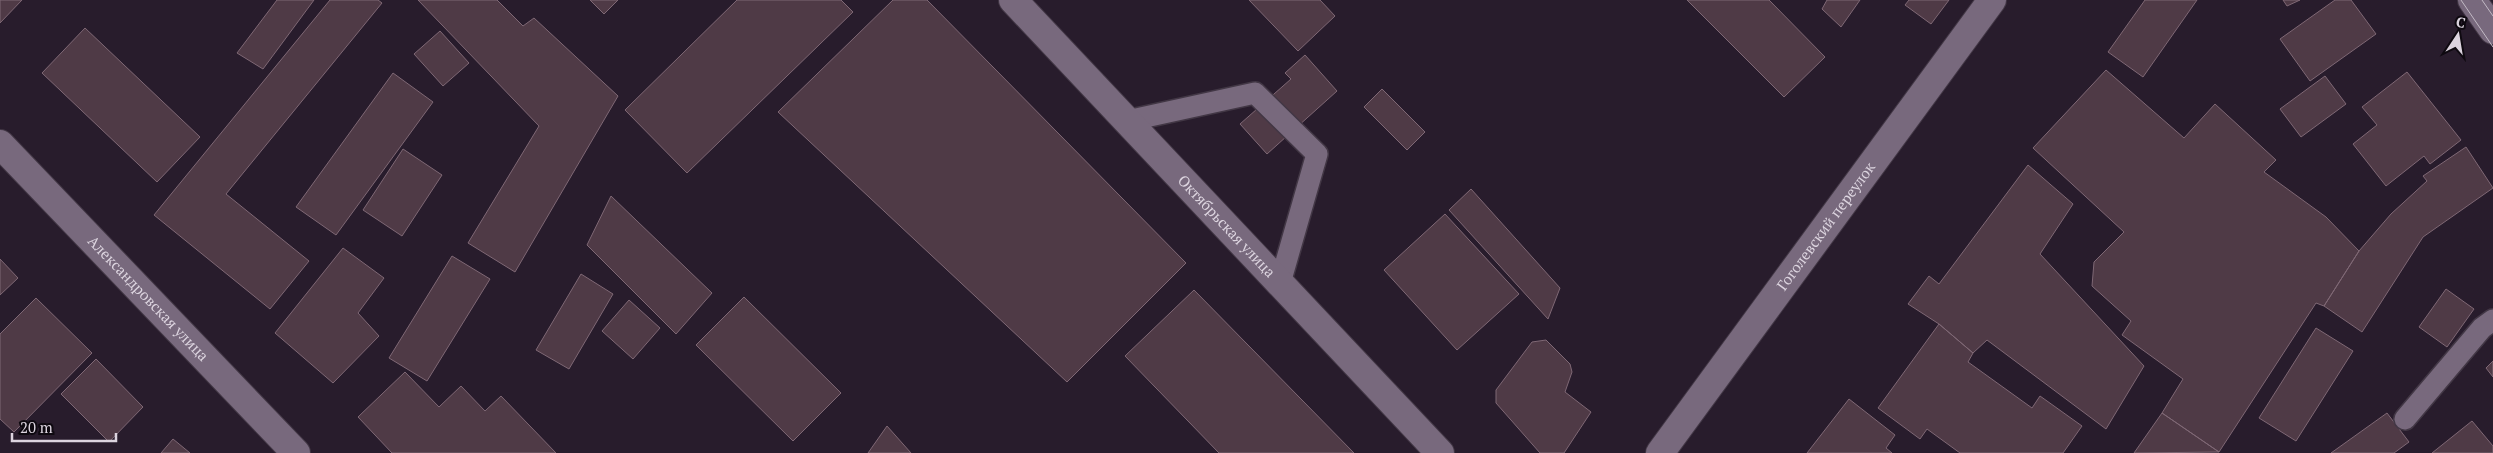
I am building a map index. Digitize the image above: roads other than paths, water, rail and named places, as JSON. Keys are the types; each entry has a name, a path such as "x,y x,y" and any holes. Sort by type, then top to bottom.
{"main road":[{"name":"Октябрьская улица","path":"1013,0 1440,453"},
{"name":"Гоголевский переулок","path":"1660,453 1992,0"},
{"path":"2472,0 2493,30"},
{"name":"Александровская улица","path":"0,144 296,453"}],"lane":[{"path":"1127,121 1255,93 1317,154 1280,283"},
{"path":"2405,419 2482,328 2493,320"}],"tram line":[{"path":"2461,0 2493,47"},
{"path":"2482,0 2493,16"}]}
